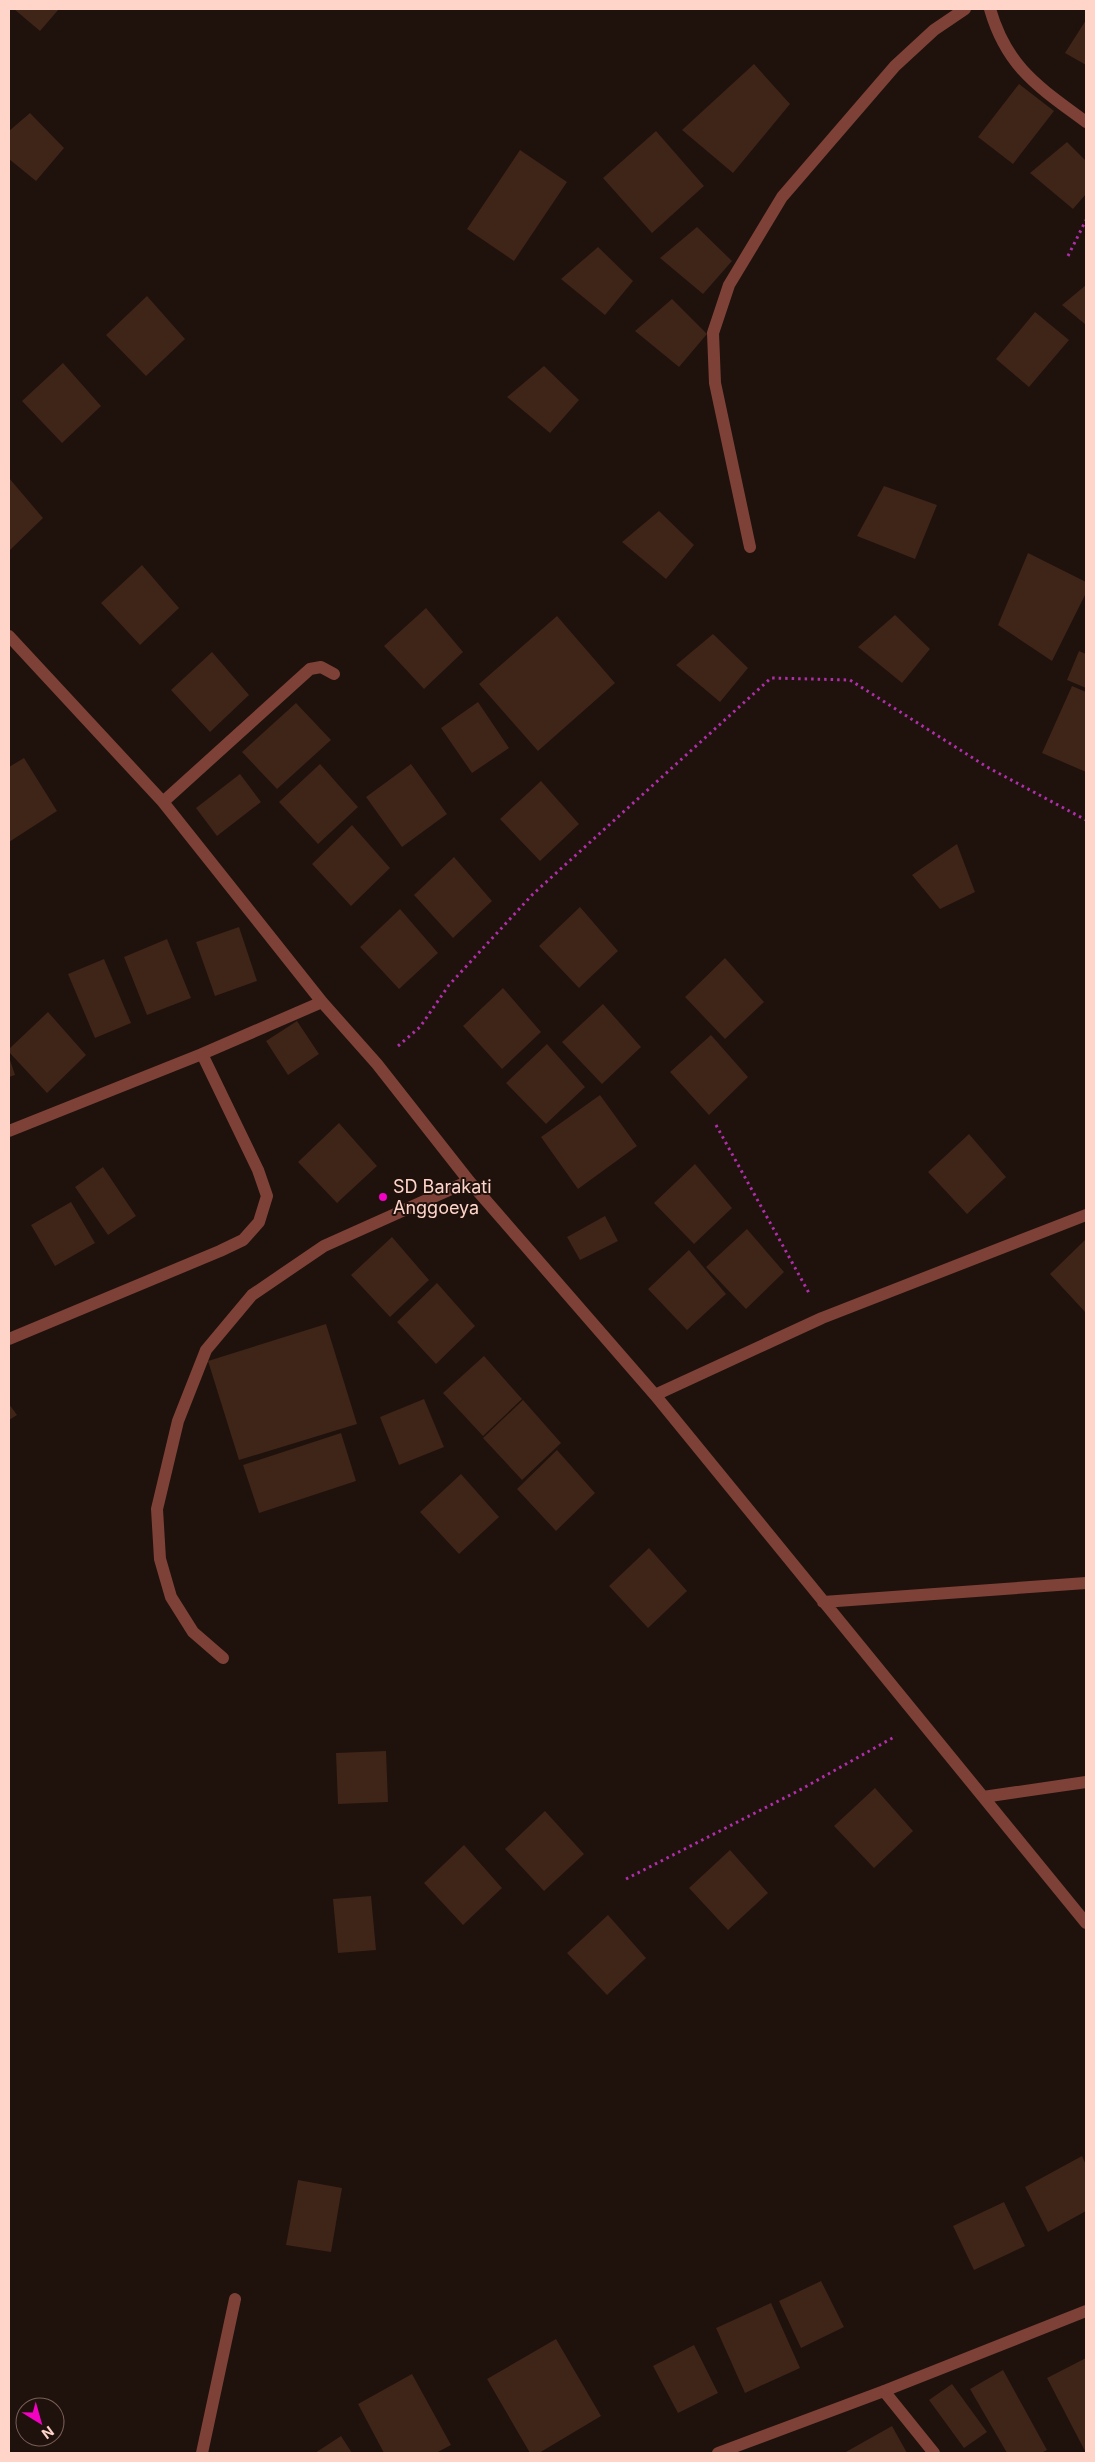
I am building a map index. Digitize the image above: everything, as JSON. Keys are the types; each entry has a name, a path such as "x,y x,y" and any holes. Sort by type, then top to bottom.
{"street":[{"path":"750,547 716,383 714,333 729,286 782,197 895,66 934,30 965,9"},
{"path":"990,9 997,32 1015,63 1046,92 1086,122"},
{"path":"9,636 163,802 322,1002 377,1064 469,1181 655,1395 1086,1923"},
{"path":"163,802 310,669 321,667 334,674"},
{"path":"9,1131 202,1054 322,1002"},
{"path":"9,1339 220,1251 243,1240 259,1222 267,1196 258,1170 202,1054"},
{"path":"224,1658 193,1632 171,1597 160,1558 157,1509 178,1421 206,1350 252,1295 324,1246 469,1181"},
{"path":"655,1395 822,1318 1052,1230 1086,1215"},
{"path":"823,1602 1086,1583"},
{"path":"983,1797 1086,1782"},
{"path":"202,2453 235,2299"},
{"path":"718,2453 884,2391 1086,2311"},
{"path":"884,2391 934,2453"}],"path":[{"path":"1068,256 1086,220"},
{"path":"377,1064 420,1027 449,985 533,894 770,678 850,680 987,767 1086,820"},
{"path":"716,1125 822,1318"},
{"path":"626,1878 798,1791 921,1722"}],"building":[{"path":"14,9 59,9 40,31"},
{"path":"1086,20 1086,65 1065,53"},
{"path":"754,64 790,104 733,173 682,130"},
{"path":"1019,84 1054,111 1013,164 978,137"},
{"path":"30,113 64,148 36,181 9,159 9,131"},
{"path":"656,131 704,186 652,233 603,178"},
{"path":"1067,142 1086,161 1086,194 1073,209 1030,173"},
{"path":"520,150 567,182 514,261 467,229"},
{"path":"697,227 732,261 703,294 660,258"},
{"path":"598,247 633,281 605,315 561,279"},
{"path":"1086,285 1086,325 1062,305"},
{"path":"147,296 185,339 146,376 106,335"},
{"path":"672,299 707,334 679,367 635,331"},
{"path":"1035,312 1069,340 1029,387 996,359"},
{"path":"63,363 101,406 62,443 22,401"},
{"path":"544,366 579,400 550,433 507,397"},
{"path":"9,478 43,518 9,551"},
{"path":"884,486 937,505 915,559 857,536"},
{"path":"659,511 694,545 666,579 622,542"},
{"path":"1028,553 1086,582 1086,593 1052,661 998,625"},
{"path":"142,565 179,608 140,645 101,603"},
{"path":"426,608 463,652 424,689 384,646"},
{"path":"895,615 930,649 902,683 858,647"},
{"path":"557,616 615,683 538,751 479,684"},
{"path":"713,634 748,668 720,702 676,665"},
{"path":"1079,651 1086,654 1086,688 1067,680"},
{"path":"212,652 249,695 210,732 171,690"},
{"path":"1072,686 1086,692 1086,772 1042,753"},
{"path":"478,702 509,748 472,773 441,728"},
{"path":"296,703 331,740 277,789 242,752"},
{"path":"24,758 57,811 9,842 9,767"},
{"path":"320,764 358,807 318,844 279,802"},
{"path":"411,764 447,814 402,847 366,797"},
{"path":"240,774 261,802 217,836 196,808"},
{"path":"541,781 579,824 540,861 500,819"},
{"path":"352,825 390,868 351,906 312,864"},
{"path":"957,844 975,892 940,909 912,875"},
{"path":"454,857 492,901 453,938 414,895"},
{"path":"580,907 618,951 579,988 539,946"},
{"path":"400,909 438,953 399,989 360,947"},
{"path":"239,927 257,981 215,996 196,942"},
{"path":"167,939 191,998 147,1015 124,957"},
{"path":"725,958 764,1002 725,1039 685,997"},
{"path":"104,959 131,1023 95,1038 68,974"},
{"path":"503,988 541,1032 502,1069 463,1026"},
{"path":"603,1004 641,1047 602,1084 562,1042"},
{"path":"48,1012 86,1055 47,1093 9,1052 9,1049"},
{"path":"297,1021 319,1054 288,1075 266,1041"},
{"path":"711,1035 748,1077 709,1115 670,1072"},
{"path":"547,1044 585,1087 546,1124 506,1083"},
{"path":"9,1057 15,1075 9,1077"},
{"path":"600,1095 637,1146 578,1189 541,1137"},
{"path":"339,1123 377,1166 337,1203 298,1162"},
{"path":"969,1134 1006,1177 967,1214 928,1172"},
{"path":"695,1164 732,1208 694,1244 654,1203"},
{"path":"103,1167 136,1216 108,1235 75,1187"},
{"path":"71,1202 95,1243 55,1266 31,1225"},
{"path":"605,1216 618,1241 580,1260 567,1237"},
{"path":"747,1229 784,1272 746,1309 706,1267"},
{"path":"392,1237 429,1280 390,1317 351,1275"},
{"path":"1086,1239 1086,1313 1050,1274"},
{"path":"689,1250 726,1294 687,1330 648,1289"},
{"path":"437,1283 475,1326 436,1364 397,1322"},
{"path":"326,1324 357,1424 239,1460 208,1361"},
{"path":"484,1356 522,1399 483,1436 443,1393"},
{"path":"424,1399 444,1447 399,1465 380,1417"},
{"path":"523,1400 561,1443 522,1480 483,1438"},
{"path":"9,1404 17,1415 9,1420"},
{"path":"341,1433 356,1481 259,1513 243,1465"},
{"path":"557,1450 595,1493 556,1531 517,1489"},
{"path":"461,1474 499,1517 459,1554 420,1512"},
{"path":"649,1548 687,1591 648,1628 609,1586"},
{"path":"386,1751 388,1802 338,1804 336,1753"},
{"path":"875,1788 913,1831 874,1868 834,1826"},
{"path":"545,1811 584,1854 544,1891 505,1849"},
{"path":"464,1845 502,1888 463,1925 424,1883"},
{"path":"730,1850 768,1893 728,1930 689,1888"},
{"path":"371,1896 376,1950 338,1953 333,1899"},
{"path":"608,1915 646,1958 607,1995 567,1953"},
{"path":"1082,2156 1086,2165 1086,2211 1048,2232 1025,2187"},
{"path":"298,2180 342,2188 331,2252 286,2245"},
{"path":"1004,2202 1025,2246 974,2270 953,2226"},
{"path":"821,2281 844,2327 801,2348 779,2301"},
{"path":"771,2303 800,2368 745,2393 716,2328"},
{"path":"556,2339 601,2416 539,2453 530,2453 487,2379"},
{"path":"694,2345 718,2393 678,2413 653,2366"},
{"path":"1086,2358 1086,2453 1047,2378"},
{"path":"1003,2370 1047,2450 1041,2453 1007,2453 970,2389"},
{"path":"412,2374 451,2445 436,2453 384,2453 358,2404"},
{"path":"952,2384 987,2432 964,2448 929,2400"},
{"path":"892,2426 907,2453 844,2453"},
{"path":"341,2436 352,2453 315,2453"}],"place":[{"name":"SD Barakati Anggoeya","path":"383,1197"}]}
